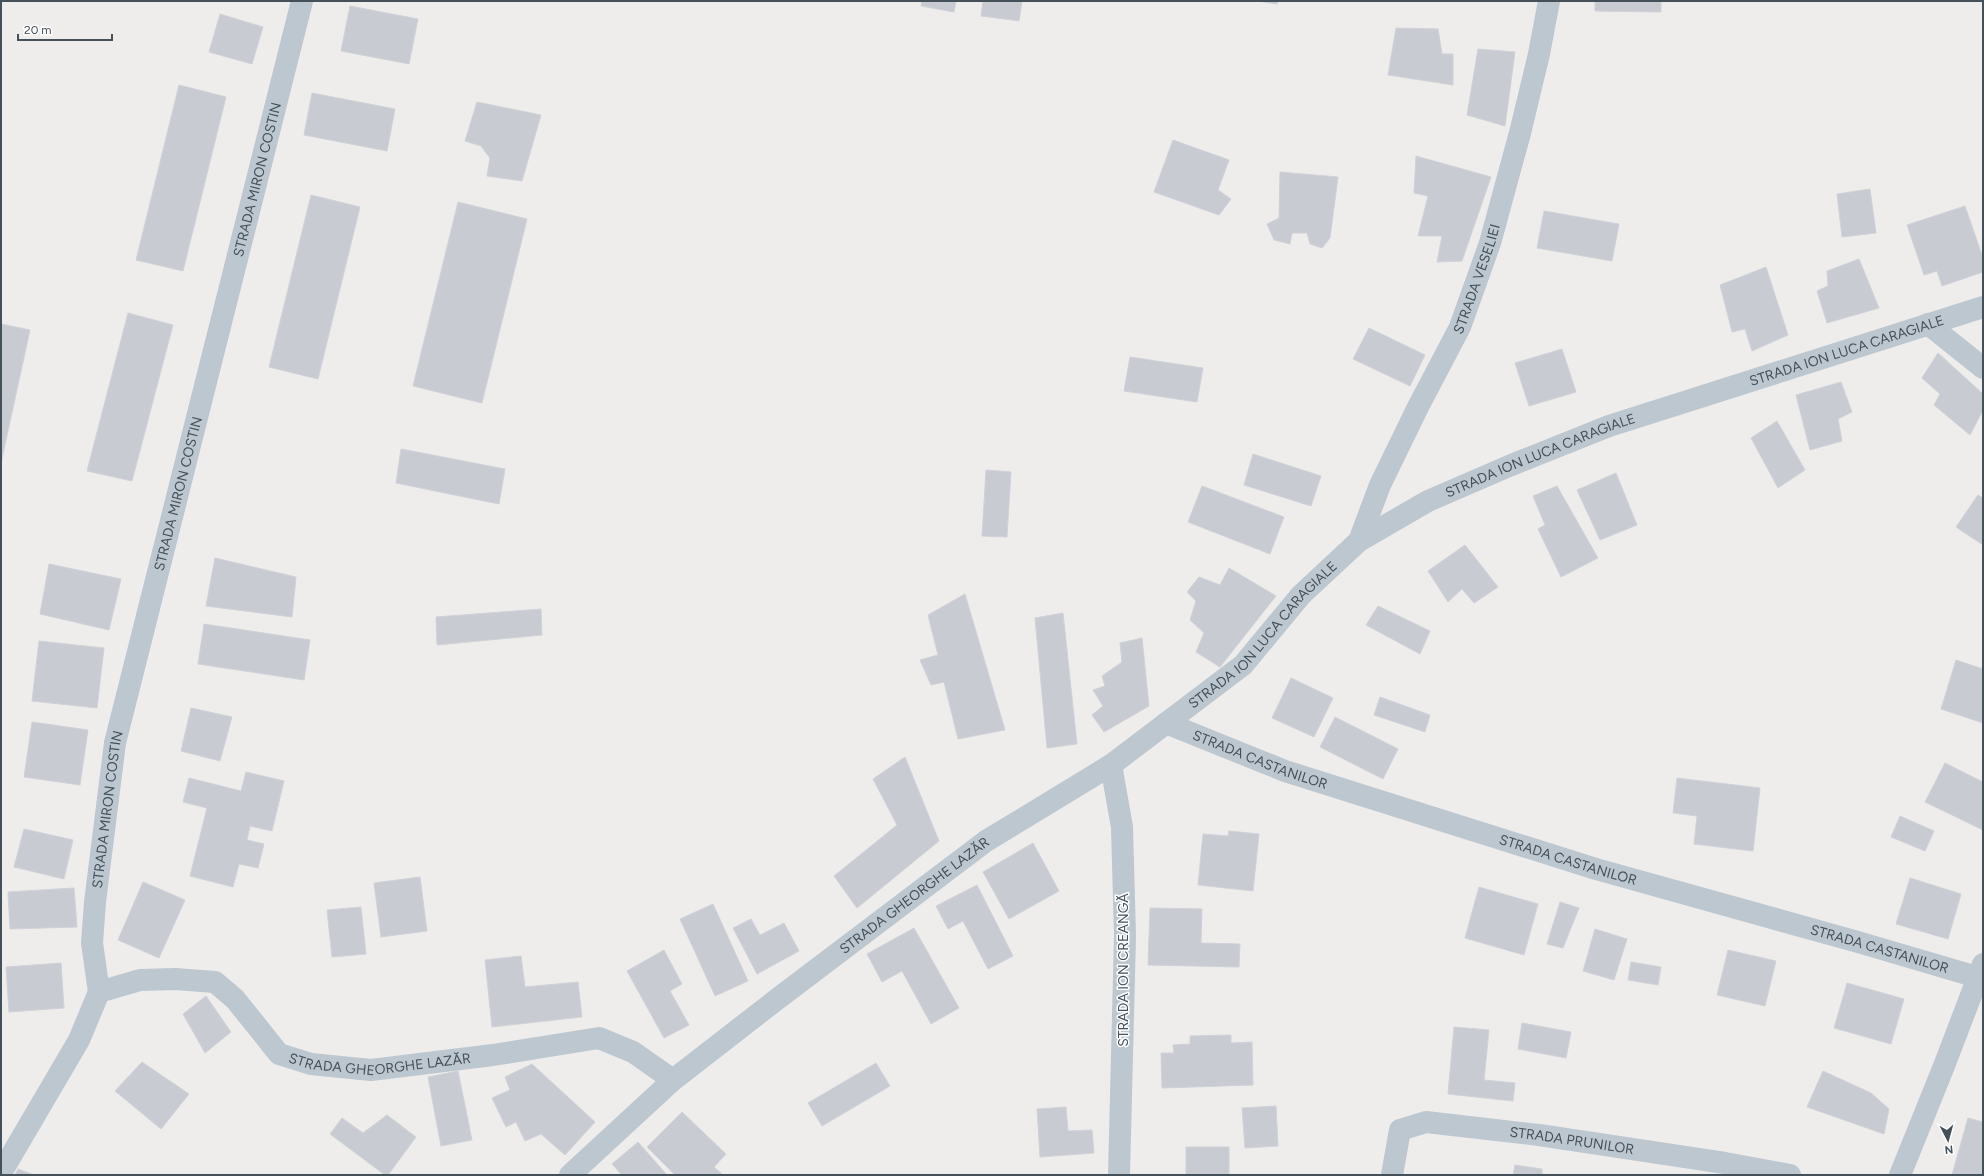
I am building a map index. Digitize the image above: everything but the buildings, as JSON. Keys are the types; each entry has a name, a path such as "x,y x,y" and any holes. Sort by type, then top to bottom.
{"street":[{"name":"STRADA MIRON COSTIN","path":"99,992 92,943 95,902 116,743 302,1"},
{"name":"STRADA VESELIEI","path":"1359,541 1380,485 1418,407 1460,327 1487,250 1520,133 1539,54 1549,1"},
{"name":"STRADA ION LUCA CARAGIALE","path":"1166,723 1243,665 1301,595 1359,541 1428,501 1509,466 1609,426 1983,307"},
{"path":"1928,324 1983,368"},
{"name":"STRADA GHEORGHE LAZĂR","path":"570,1175 672,1080 776,1000 986,841 1111,765 1166,723"},
{"name":"STRADA CASTANILOR","path":"1166,723 1285,772 1573,862 1980,970"},
{"name":"STRADA ION CREANGĂ","path":"1111,765 1122,827 1125,936 1120,1175"},
{"path":"1900,1175 1944,1066 1980,970"},
{"name":"STRADA GHEORGHE LAZĂR","path":"99,992 140,980 175,979 215,982 235,999 279,1054 311,1064 371,1070 492,1055 599,1038 633,1052 672,1080"},
{"path":"1,1173 79,1040 99,992"},
{"name":"STRADA PRUNILOR","path":"1392,1175 1400,1130 1426,1122 1539,1135 1725,1163 1790,1175"}]}
